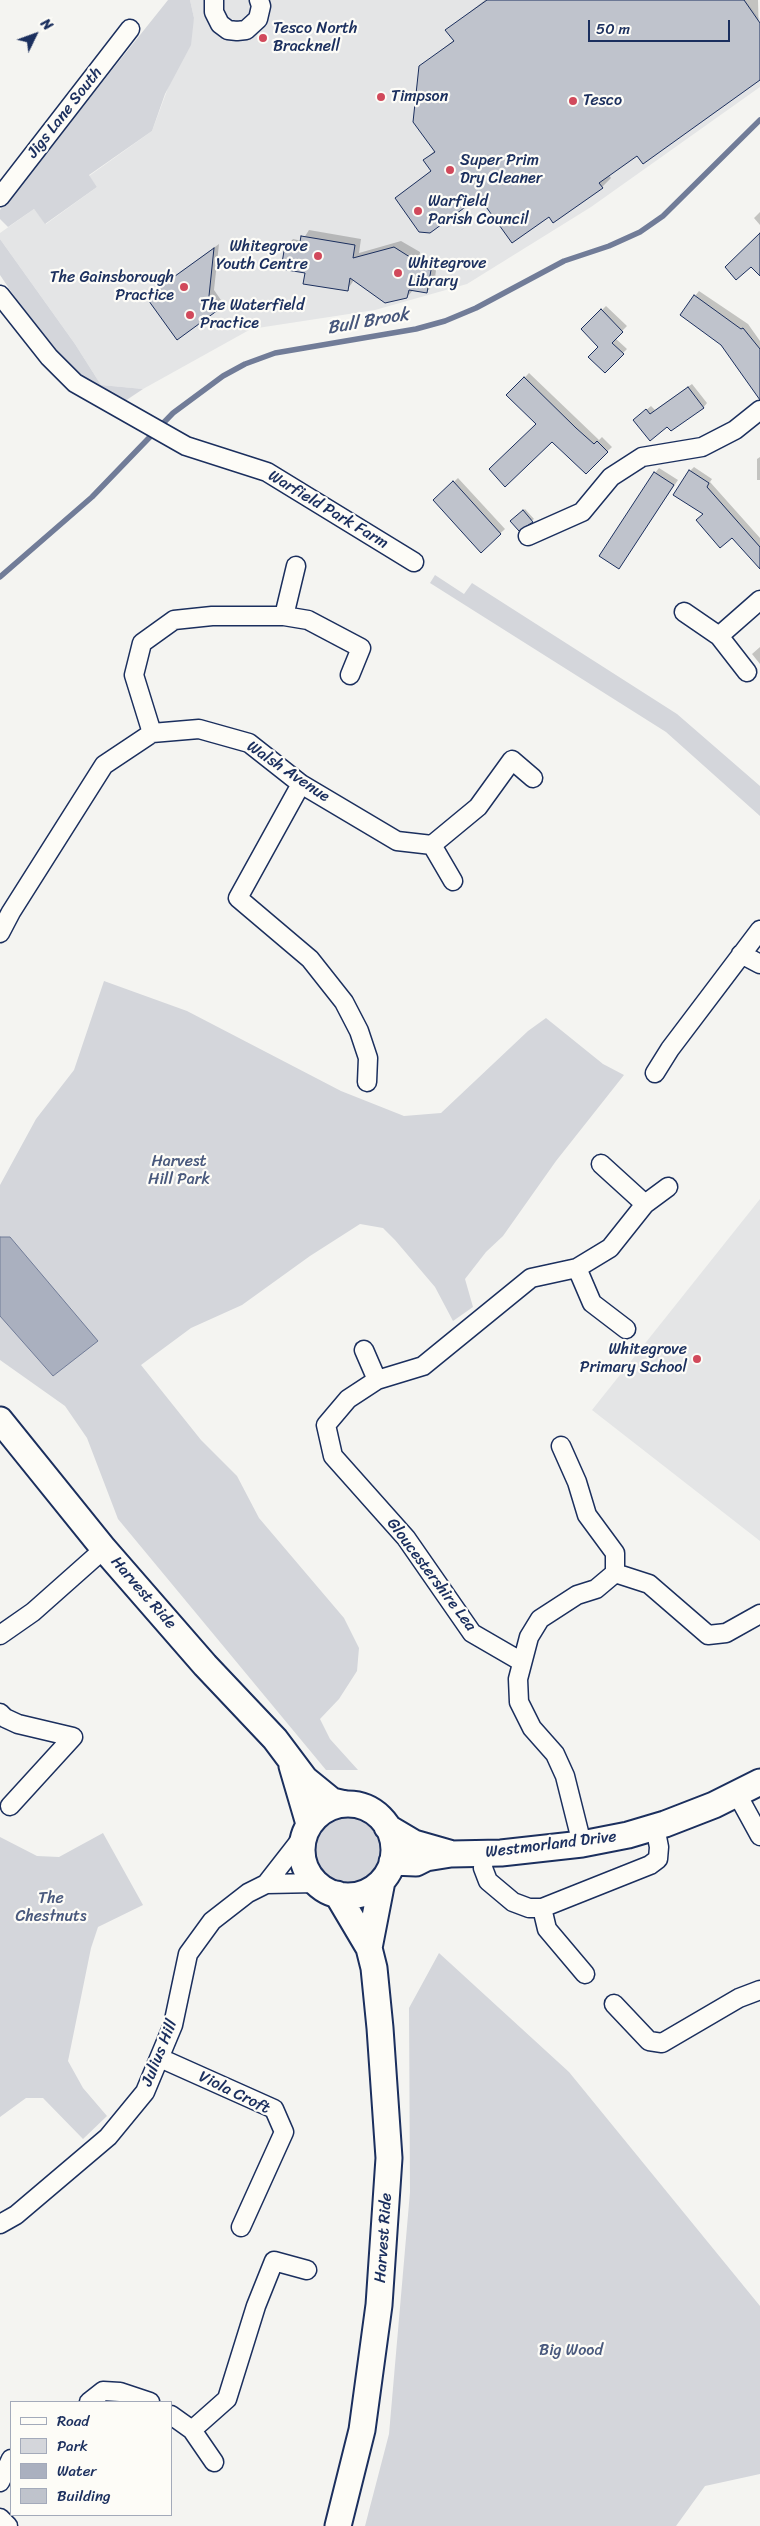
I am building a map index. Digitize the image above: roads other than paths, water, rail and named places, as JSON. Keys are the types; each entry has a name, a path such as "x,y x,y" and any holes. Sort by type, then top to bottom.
{"street":[{"path":"213,1 214,12 220,24 228,30 237,31 246,30 258,19 260,13 259,0"},
{"name":"Jigs Lane South","path":"0,198 130,29"},
{"name":"Warfield Park Farm","path":"0,295 48,357 75,383 186,446 267,472 414,562"},
{"path":"528,536 582,512 611,477 642,457 702,447 735,430 760,410"},
{"path":"284,616 296,566"},
{"path":"719,636 760,600"},
{"path":"684,612 719,636 747,672"},
{"path":"152,733 134,675 142,643 174,620 212,616 284,616 308,620 361,648 350,674"},
{"name":"Walsh Avenue","path":"0,933 11,912 104,766 152,733 199,729 249,743 301,784 397,841 432,845"},
{"path":"453,881 432,845 478,808 512,760 533,778"},
{"path":"301,784 238,898 310,959 344,1002 359,1031 368,1058 367,1082"},
{"path":"655,1072 670,1049 760,930"},
{"path":"741,954 760,964"},
{"path":"601,1164 645,1204"},
{"name":"Gloucestershire Lea","path":"522,1662 472,1633 406,1538 333,1456 326,1425 348,1400 377,1380 423,1366 532,1278 576,1268 610,1248 645,1204 668,1187"},
{"path":"576,1268 592,1303 626,1328"},
{"path":"364,1350 377,1380"},
{"name":"Harvest Ride","path":"0,1420 104,1548 205,1665 275,1739 305,1779 332,1801 345,1804"},
{"path":"561,1446 577,1482 587,1515 615,1553 615,1573 596,1589 577,1595 540,1619 529,1637 522,1662 518,1678 519,1702 532,1728 555,1754 565,1776 582,1844"},
{"path":"0,1635 32,1612 104,1548"},
{"path":"615,1573 649,1584 708,1635 726,1633 760,1614"},
{"path":"0,1713 5,1718 18,1724 73,1737 10,1806"},
{"name":"Harvest Ride","path":"290,1761 307,1829"},
{"name":"Westmorland Drive","path":"387,1872 426,1858 451,1854 484,1854 582,1844 628,1835 655,1827 737,1794 760,1782"},
{"path":"737,1794 760,1836"},
{"path":"345,1804 370,1809 387,1827 393,1844 387,1872 361,1894 327,1889 308,1873 303,1860 302,1847 307,1829 319,1814 332,1807 345,1804"},
{"name":"Westmorland Drive","path":"387,1827 414,1843 451,1854"},
{"path":"484,1854 483,1868 488,1881 513,1902 529,1908 542,1908 650,1866 658,1859 659,1847 655,1827"},
{"name":"Julius Hill","path":"0,2224 16,2215 108,2137 145,2092 173,2025 188,1954 212,1921 248,1893 266,1884 307,1829"},
{"name":"Harvest Ride","path":"369,1948 387,1872"},
{"name":"Julius Hill","path":"266,1884 327,1889"},
{"name":"Harvest Ride","path":"327,1889 369,1948 374,1968 389,2158 378,2315 362,2430 338,2526"},
{"path":"542,1908 547,1929 585,1974"},
{"path":"614,2004 649,2041 662,2043 739,1998 760,1990"},
{"name":"Viola Croft","path":"160,2058 274,2109 284,2132 241,2228"},
{"path":"192,2430 227,2399 256,2306 274,2262 307,2270"},
{"path":"90,2401 102,2392 120,2392 147,2401"},
{"path":"172,2416 192,2430 214,2462"},
{"path":"0,2482 10,2462"},
{"path":"0,2518 8,2526"}],"water":[{"path":"0,1237 10,1237 98,1341 53,1376 0,1316"}],"waterway":[{"name":"Bull Brook","path":"0,577 92,497 173,413 223,376 245,364 275,353 416,329 445,321 476,308 564,261 609,246 640,232 663,216 760,120"}],"place":[{"name":"Tesco North Bracknell","path":"263,38"},
{"name":"Timpson","path":"381,97"},
{"name":"Tesco","path":"573,101"},
{"name":"Super Prim Dry Cleaner","path":"450,170"},
{"name":"Warfield Parish Council","path":"418,211"},
{"name":"Whitegrove Youth Centre","path":"318,256"},
{"name":"Whitegrove Library","path":"398,273"},
{"name":"The Gainsborough Practice","path":"184,287"},
{"name":"The Waterfield Practice","path":"190,315"},
{"name":"Whitegrove Primary School","path":"697,1359"}],"park label":[{"name":"Harvest Hill Park","path":"179,1171"},
{"name":"The Chestnuts","path":"51,1908"},
{"name":"Big Wood","path":"571,2351"}]}
